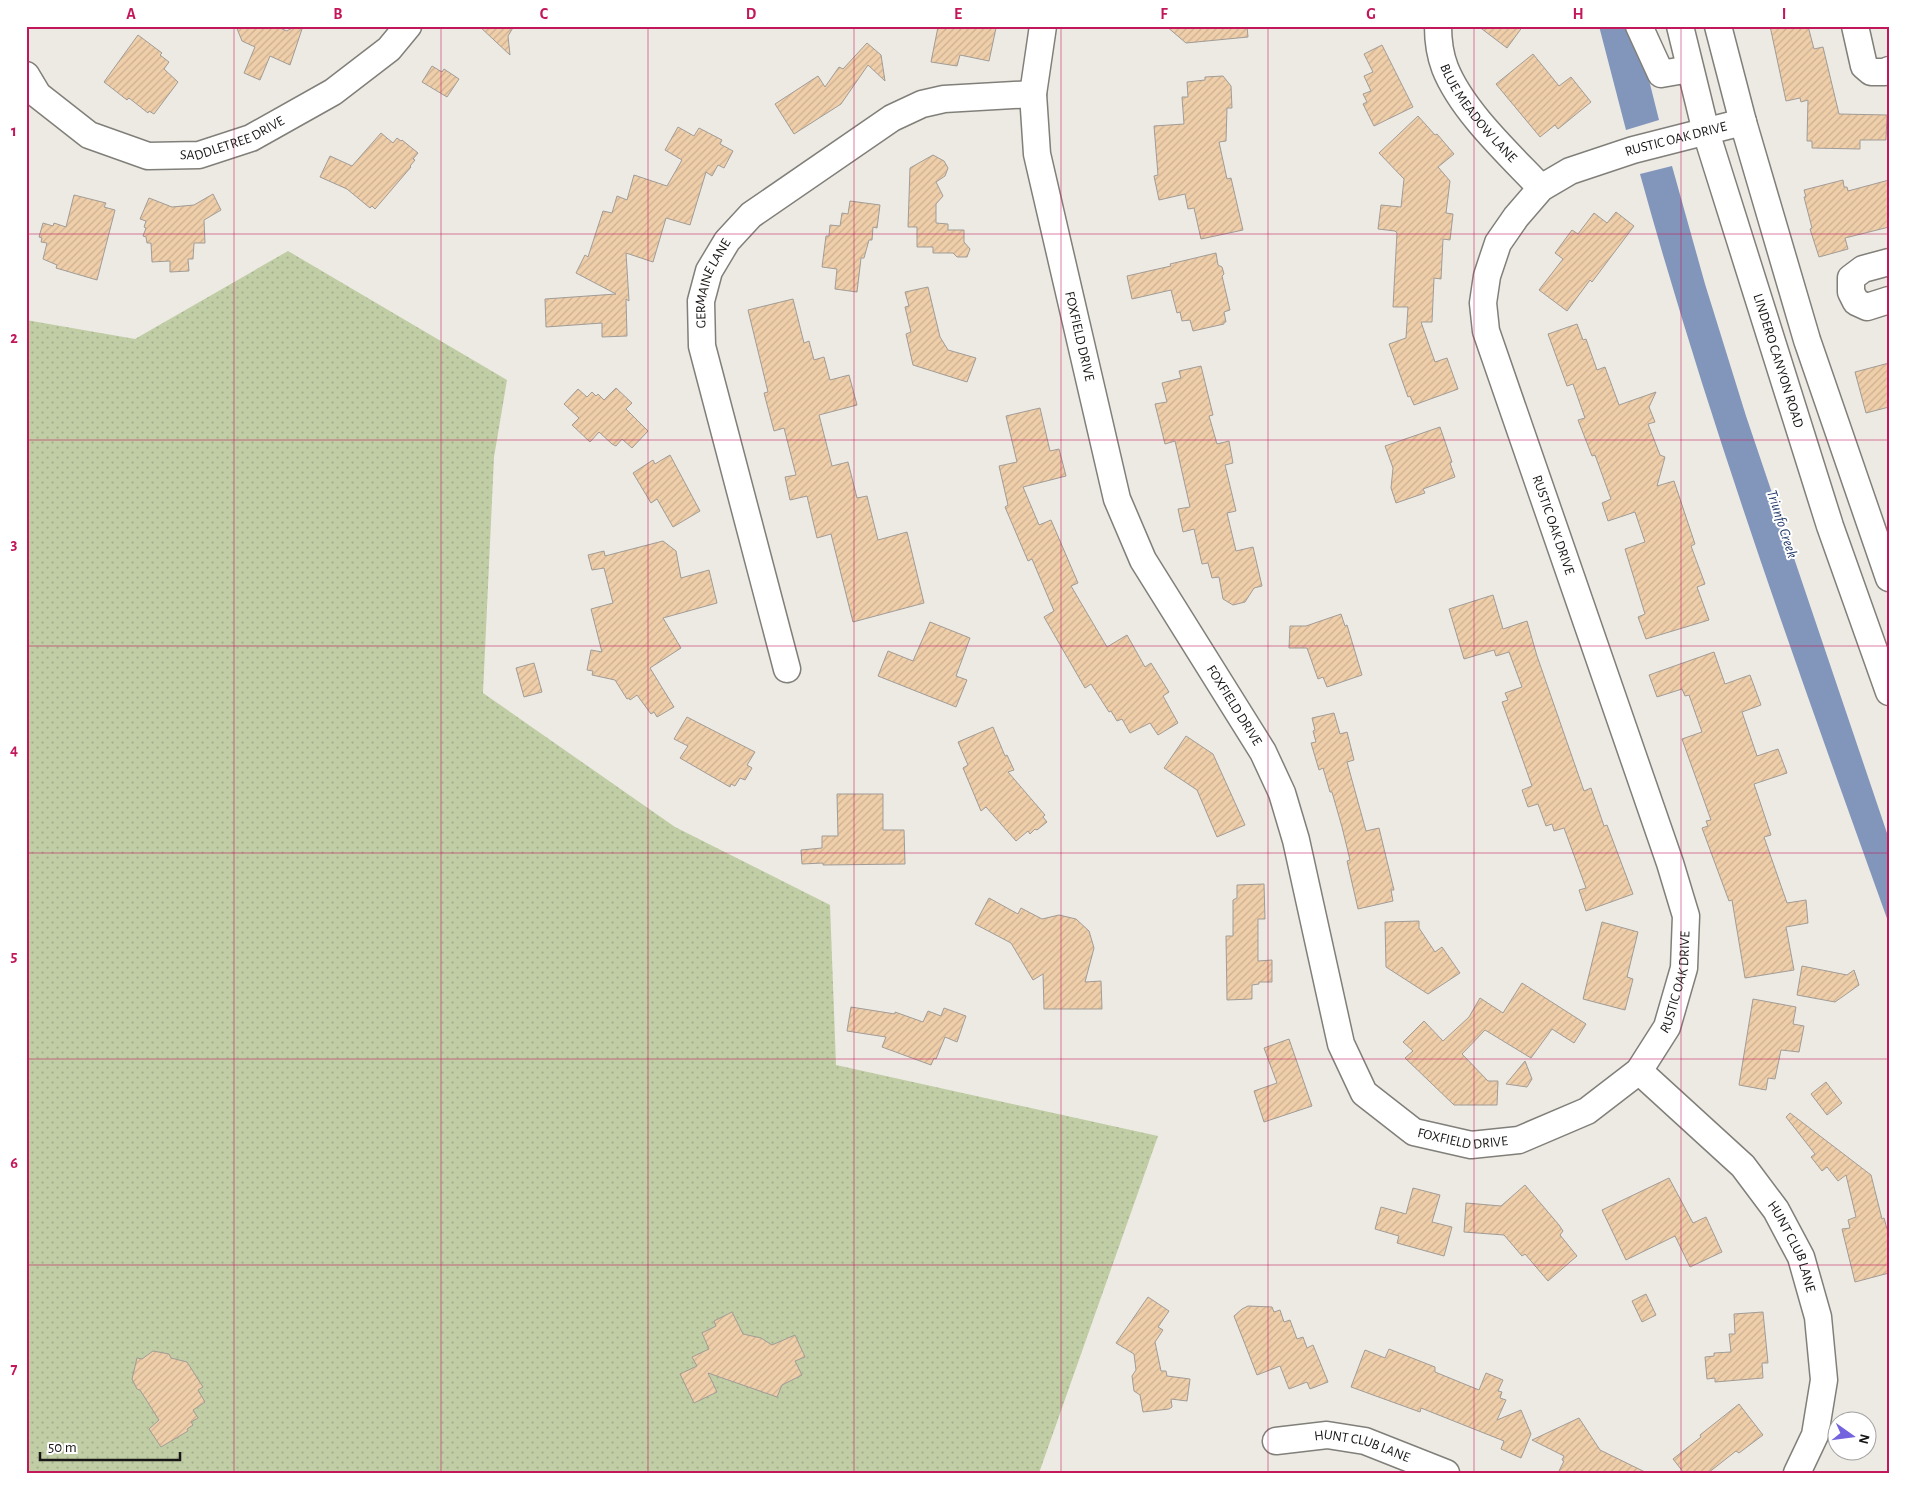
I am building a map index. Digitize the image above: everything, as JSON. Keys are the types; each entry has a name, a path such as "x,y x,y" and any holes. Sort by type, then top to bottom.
{"street":[{"name":"SADDLETREE DRIVE","path":"32,85 89,135 148,156 199,155 251,138 333,92 389,49 408,26"},
{"name":"FOXFIELD DRIVE","path":"1043,26 1033,94 1037,154 1117,499 1143,560 1263,752 1282,793 1296,840 1341,1044 1364,1093 1414,1132 1471,1144 1518,1140 1587,1111 1639,1071"},
{"name":"BLUE MEADOW LANE","path":"1438,26 1438,40 1445,68 1466,106 1541,188"},
{"path":"1639,26 1661,74 1690,69"},
{"name":"LINDERO CANYON ROAD","path":"1680,26 1706,132 1830,526 1889,692"},
{"path":"1718,26 1743,122 1807,340 1889,578"},
{"path":"1855,26 1864,66 1871,72 1885,72 1889,70"},
{"name":"GERMAINE LANE","path":"787,669 702,346 701,301 709,271 727,241 751,215 892,118 922,104 944,99 1033,94"},
{"name":"RUSTIC OAK DRIVE","path":"1639,1071 1667,1027 1684,968 1686,916 1670,863 1486,331 1483,303 1488,276 1498,243 1516,217 1541,188 1570,171 1615,156 1743,122"},
{"path":"1889,262 1863,269 1851,278 1851,292 1856,302 1867,307 1889,300"},
{"name":"HUNT CLUB LANE","path":"1639,1071 1743,1166 1776,1210 1801,1257 1818,1317 1824,1380 1815,1435 1797,1473"},
{"name":"HUNT CLUB LANE","path":"1276,1441 1327,1435 1365,1441 1446,1473"}],"green space":[{"path":"288,251 507,380 494,457 483,693 675,827 830,905 836,1065 1158,1136 1039,1473 26,1473 26,320 135,339"}],"water":[{"path":"1599,26 1630,26 1642,52 1659,120 1626,130"},
{"name":"Triunfo Creek","path":"1672,166 1705,284 1746,416 1889,839 1889,924 1757,551 1667,269 1640,174"}],"building":[{"path":"236,26 275,26 287,31 295,26 303,26 290,65 270,56 260,80 244,73 255,47 242,41"},
{"path":"479,26 514,26 508,36 510,55"},
{"path":"947,26 985,26 996,28 989,61 960,55 957,66 931,62 938,27 946,29"},
{"path":"1166,26 1247,26 1248,37 1186,43"},
{"path":"1478,26 1523,26 1507,48"},
{"path":"1770,26 1808,26 1814,49 1823,47 1839,114 1887,115 1886,140 1860,140 1860,149 1812,148 1812,141 1807,141 1808,100 1801,102 1800,98 1786,101"},
{"path":"138,35 162,53 160,55 169,62 164,69 178,82 154,114 149,111 148,113 129,98 127,100 104,82"},
{"path":"867,43 881,55 885,81 868,65 841,104 794,134 775,104 818,76 825,87 839,67 843,69"},
{"path":"1382,45 1413,107 1374,126 1363,104 1367,102 1363,94 1371,91 1364,76 1373,72 1364,54"},
{"path":"1533,54 1559,86 1571,77 1591,102 1558,129 1555,125 1540,137 1496,84"},
{"path":"432,66 442,72 444,69 459,79 447,97 422,82"},
{"path":"1223,76 1231,86 1232,108 1227,108 1226,141 1219,142 1227,179 1231,178 1243,230 1201,239 1194,208 1188,209 1185,194 1159,200 1154,176 1158,175 1154,126 1184,124 1182,97 1188,97 1187,82 1205,80 1205,77"},
{"path":"1418,116 1454,154 1438,167 1450,181 1446,213 1453,214 1450,240 1443,239 1441,279 1434,278 1432,322 1421,322 1435,362 1447,358 1458,389 1414,405 1410,396 1408,397 1389,344 1406,338 1408,307 1393,307 1397,233 1395,231 1378,229 1381,205 1401,207 1404,179 1379,153"},
{"path":"678,127 694,136 699,128 722,140 720,144 733,151 724,168 718,165 712,176 706,172 690,225 666,218 653,262 626,253 629,301 626,299 627,336 602,337 602,323 546,327 545,299 616,294 576,273 585,255 588,257 603,211 612,213 617,196 627,200 634,175 667,186 682,160 665,150"},
{"path":"381,133 393,143 397,138 402,140 418,153 413,159 415,160 411,167 375,209 372,206 370,208 347,189 320,177 330,156 352,166"},
{"path":"933,155 944,161 948,168 945,176 936,182 943,196 936,204 936,223 948,224 948,230 964,230 964,242 970,249 967,257 957,257 953,253 933,253 933,247 917,247 917,227 908,227 910,168"},
{"path":"1843,180 1844,187 1847,187 1848,191 1889,180 1889,227 1845,238 1848,249 1819,257 1810,229 1812,228 1804,190"},
{"path":"213,194 221,210 204,220 205,243 194,243 193,259 188,259 189,271 170,272 170,261 152,262 151,243 147,243 146,237 143,236 146,221 140,219 149,198 172,207 194,205"},
{"path":"74,195 106,203 104,207 115,210 97,280 56,268 57,265 43,259 47,243 41,242 42,238 39,237 43,223 53,226 54,223 66,227"},
{"path":"850,201 880,205 877,228 873,227 872,240 869,240 864,258 861,258 857,292 835,289 837,269 822,267 826,236 829,236 830,225 840,226 842,213 848,214"},
{"path":"1616,212 1634,226 1592,282 1590,280 1567,311 1539,290 1563,259 1555,253 1572,230 1578,234 1594,213 1607,223"},
{"path":"1216,253 1218,265 1222,267 1224,274 1222,276 1230,310 1224,312 1226,322 1224,324 1193,331 1190,320 1182,321 1180,312 1177,313 1171,290 1132,299 1127,276"},
{"path":"928,287 940,337 948,350 976,358 967,382 913,365 906,334 911,332 905,307 909,306 905,292"},
{"path":"793,299 804,343 809,341 814,360 824,357 830,380 849,375 857,405 819,415 832,466 848,462 857,498 867,496 878,540 907,532 924,603 853,622 831,534 817,538 807,496 790,500 785,477 796,475 784,428 774,431 764,393 768,392 748,310"},
{"path":"1577,324 1583,340 1586,339 1597,370 1605,367 1619,405 1656,392 1649,407 1655,422 1648,424 1660,455 1665,457 1657,486 1674,481 1695,544 1691,546 1705,584 1697,587 1709,620 1646,639 1638,617 1645,614 1625,549 1645,542 1635,512 1608,521 1602,503 1611,499 1595,455 1592,456 1578,420 1585,418 1573,384 1567,386 1548,334"},
{"path":"1889,363 1889,407 1866,413 1855,372"},
{"path":"1201,366 1213,415 1209,416 1217,444 1229,441 1233,463 1225,465 1236,511 1227,513 1236,551 1253,547 1262,586 1254,588 1245,602 1233,605 1223,599 1219,577 1212,578 1208,563 1202,564 1194,529 1183,532 1178,509 1190,507 1175,441 1165,444 1155,404 1167,402 1162,383 1181,378 1179,371"},
{"path":"616,388 632,403 626,409 648,431 632,448 622,439 616,446 599,432 590,442 572,425 579,418 564,404 578,389 587,397 592,392 596,396 598,394 604,400"},
{"path":"1040,408 1050,451 1059,449 1066,476 1023,487 1039,525 1051,520 1078,583 1071,586 1107,647 1127,635 1145,667 1151,663 1169,692 1163,696 1178,723 1158,735 1150,723 1130,733 1122,719 1117,721 1111,711 1109,712 1091,684 1085,688 1044,617 1054,611 1032,559 1028,561 1005,507 1008,505 999,466 1017,462 1006,416"},
{"path":"1440,427 1455,477 1423,489 1425,493 1396,503 1391,488 1393,468 1385,446"},
{"path":"670,455 700,511 673,527 657,499 651,503 633,473 653,460 655,464"},
{"path":"663,541 676,551 681,578 709,570 717,603 663,618 681,648 650,668 674,707 657,717 654,712 651,714 637,695 630,700 629,698 627,699 615,680 592,675 593,671 587,670 591,650 602,652 591,609 613,603 604,568 592,570 588,555 604,551 605,556"},
{"path":"1493,595 1503,629 1527,621 1537,656 1584,791 1591,788 1604,826 1607,825 1633,894 1586,911 1579,890 1586,888 1564,828 1554,831 1552,824 1546,826 1538,804 1528,807 1522,790 1532,786 1502,702 1508,700 1505,693 1522,687 1509,652 1496,656 1494,650 1464,659 1449,609"},
{"path":"1341,614 1345,626 1347,625 1362,675 1327,687 1323,677 1318,679 1307,648 1289,648 1290,626 1306,626"},
{"path":"930,622 970,638 956,676 967,680 956,707 878,676 888,651 913,661"},
{"path":"1714,652 1725,684 1750,675 1761,705 1742,712 1757,756 1778,749 1787,773 1754,784 1771,835 1764,837 1787,903 1806,900 1808,923 1786,927 1794,970 1745,978 1732,900 1729,901 1702,828 1708,826 1706,821 1711,820 1682,739 1702,732 1689,695 1685,696 1682,689 1657,697 1649,675"},
{"path":"534,663 542,692 524,697 516,668"},
{"path":"1334,713 1340,734 1347,732 1354,760 1347,762 1366,831 1379,828 1394,890 1391,890 1393,901 1358,909 1347,861 1350,860 1342,827 1332,792 1330,792 1323,768 1319,770 1311,743 1316,742 1312,718"},
{"path":"687,717 755,752 747,765 752,768 745,780 740,778 735,786 731,784 730,787 680,758 688,746 674,739"},
{"path":"993,727 1005,756 1007,755 1014,770 1008,772 1045,815 1043,817 1047,822 1030,834 1028,831 1016,841 986,807 981,811 963,768 968,765 958,742"},
{"path":"1186,736 1213,754 1245,825 1217,837 1197,790 1164,768"},
{"path":"837,794 883,794 883,830 904,830 905,864 802,864 801,850 822,848 822,836 838,836"},
{"path":"1264,884 1265,919 1258,919 1258,961 1272,960 1272,982 1259,982 1259,984 1252,985 1252,999 1227,1000 1226,936 1233,936 1233,900 1237,898 1237,885"},
{"path":"989,898 1018,914 1021,908 1042,919 1059,915 1076,919 1089,931 1094,948 1085,982 1101,981 1102,1009 1044,1009 1043,974 1033,980 1011,943 975,924"},
{"path":"1419,921 1419,928 1435,952 1442,947 1460,973 1428,994 1386,967 1385,922"},
{"path":"1602,922 1638,932 1627,977 1633,979 1625,1010 1583,999"},
{"path":"1802,966 1847,975 1854,970 1859,985 1835,1002 1797,995"},
{"path":"1522,983 1586,1024 1574,1043 1552,1029 1531,1058 1485,1030 1462,1054 1488,1081 1498,1081 1497,1105 1454,1105 1405,1058 1413,1051 1403,1042 1424,1021 1443,1041 1469,1017 1480,998 1503,1013"},
{"path":"1753,999 1796,1007 1793,1024 1804,1026 1799,1052 1781,1050 1775,1079 1768,1078 1766,1090 1739,1085"},
{"path":"851,1007 895,1014 895,1012 923,1022 928,1011 941,1016 944,1008 966,1016 957,1042 945,1037 936,1059 934,1058 931,1065 882,1047 886,1037 847,1031"},
{"path":"1289,1039 1312,1106 1264,1122 1254,1091 1277,1083 1264,1048"},
{"path":"1525,1061 1532,1079 1527,1087 1506,1084"},
{"path":"1826,1082 1842,1103 1827,1115 1811,1094"},
{"path":"1790,1113 1871,1175 1882,1219 1884,1218 1889,1236 1889,1273 1855,1282 1842,1229 1850,1228 1848,1220 1856,1217 1846,1175 1838,1181 1827,1167 1822,1171 1811,1157 1815,1154 1786,1117"},
{"path":"1669,1178 1693,1223 1706,1217 1722,1252 1690,1267 1675,1236 1626,1260 1602,1210"},
{"path":"1525,1185 1559,1225 1563,1231 1560,1235 1577,1256 1548,1281 1525,1254 1522,1256 1504,1235 1464,1232 1466,1203 1501,1206"},
{"path":"1413,1188 1440,1195 1432,1222 1452,1227 1444,1256 1397,1243 1399,1236 1375,1229 1381,1207 1406,1214"},
{"path":"1646,1294 1656,1315 1642,1322 1632,1301"},
{"path":"1148,1297 1169,1311 1158,1327 1163,1330 1155,1342 1161,1371 1166,1371 1167,1376 1190,1379 1187,1401 1171,1399 1172,1407 1169,1409 1143,1412 1140,1395 1134,1391 1132,1376 1136,1370 1134,1354 1116,1343"},
{"path":"1248,1306 1272,1307 1274,1312 1280,1310 1284,1322 1290,1320 1297,1339 1303,1337 1307,1348 1313,1345 1328,1382 1310,1389 1307,1382 1289,1389 1280,1366 1257,1375 1234,1316"},
{"path":"732,1312 743,1334 761,1338 772,1345 795,1335 805,1357 795,1361 802,1375 782,1385 777,1397 708,1373 717,1392 694,1403 680,1374 697,1366 692,1357 709,1349 702,1333 716,1326 714,1321"},
{"path":"1763,1312 1768,1363 1762,1363 1763,1378 1715,1382 1715,1378 1707,1379 1705,1357 1714,1356 1714,1353 1731,1352 1729,1334 1735,1334 1734,1314"},
{"path":"1389,1349 1435,1367 1435,1372 1479,1390 1486,1373 1503,1380 1498,1391 1502,1392 1500,1398 1506,1400 1497,1420 1521,1410 1531,1434 1521,1458 1501,1449 1504,1441 1421,1408 1420,1412 1351,1387 1365,1350 1385,1358"},
{"path":"153,1351 169,1354 171,1358 187,1362 203,1387 198,1390 205,1402 193,1410 198,1418 191,1422 193,1425 187,1429 188,1431 161,1447 149,1429 159,1420 132,1379 137,1358 142,1359"},
{"path":"1739,1404 1763,1435 1739,1453 1736,1451 1708,1473 1684,1473 1673,1459"},
{"path":"1579,1418 1600,1450 1647,1473 1558,1473 1564,1461 1562,1460 1564,1456 1532,1440"}]}
